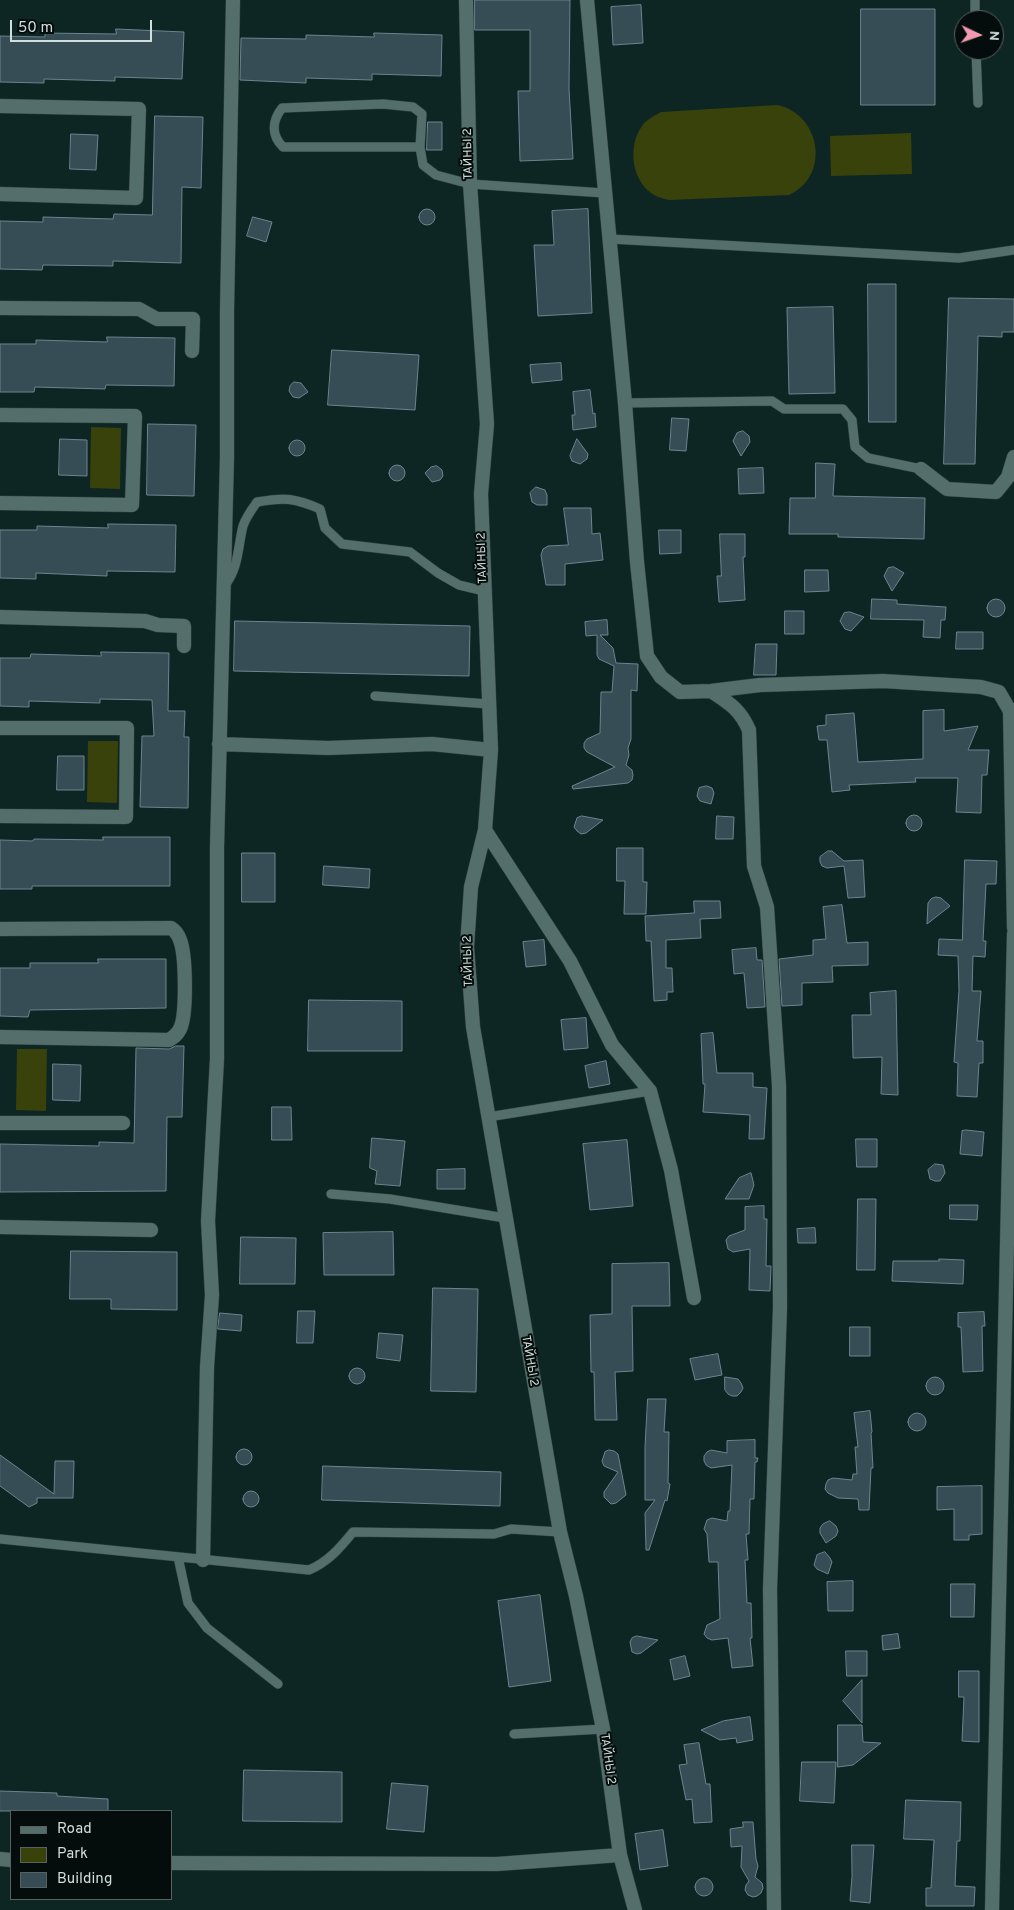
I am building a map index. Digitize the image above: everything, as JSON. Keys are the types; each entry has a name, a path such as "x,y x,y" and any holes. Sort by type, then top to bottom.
{"street":[{"path":"203,1560 208,1367 212,1295 208,1222 217,1059 219,744 227,457 227,301 233,0"},
{"name":"ТАЙНЫ 2","path":"466,0 470,184 487,424 480,494 491,750 485,830 471,887 467,947 473,1027 560,1532 576,1596 603,1729 620,1855 635,1910"},
{"path":"587,0 647,656 661,677 680,692 710,691 760,685 883,681 981,687 999,692 1010,710 1014,928"},
{"path":"0,106 139,109 136,198 0,194"},
{"path":"0,308 139,309 157,319 192,319 192,351"},
{"path":"0,415 135,416 132,505 0,503"},
{"path":"921,469 948,489 996,492 1008,477 1014,457"},
{"path":"0,617 145,621 158,625 184,626 184,646"},
{"path":"710,691 736,708 749,730 754,866 768,907 779,1086 780,1308 770,1589 774,1910"},
{"path":"0,728 127,728 126,817 0,816"},
{"path":"219,744 328,748 432,744 491,750"},
{"path":"485,830 570,961 612,1045 650,1091 670,1170 694,1298"},
{"path":"0,929 171,928 177,932 181,941 184,973 181,1028 176,1036 169,1040 0,1037"},
{"path":"992,1910 1014,934"},
{"path":"0,1123 123,1123"},
{"path":"0,1227 151,1230"},
{"path":"172,1863 497,1864 620,1855"}],"lane":[{"path":"976,60 978,103"},
{"path":"420,147 282,147 276,141 274,132 276,116 282,108 383,104 413,107 422,114 420,147 423,165 436,175 470,184 604,193"},
{"path":"610,238 959,258 1014,250"},
{"path":"625,403 772,401 784,409 843,409 852,420 855,447 868,458 921,469"},
{"path":"223,588 230,580 244,524 257,502 275,498 299,500 320,509 326,528 342,544 410,552 438,573 459,585 484,591"},
{"path":"375,696 488,704"},
{"path":"488,1117 650,1091"},
{"path":"331,1194 390,1199 505,1218"},
{"path":"0,1539 309,1570 323,1564 353,1532 494,1534 511,1529 560,1532"},
{"path":"178,1557 188,1603 207,1628 278,1684"},
{"path":"514,1734 603,1729"}],"green space":[{"path":"777,105 792,111 803,120 811,132 815,146 815,161 811,174 802,186 789,195 669,200 653,194 644,187 639,179 633,152 635,143 646,121 661,112"},
{"path":"911,133 912,174 831,176 830,136"},
{"path":"91,427 121,428 120,489 90,488"},
{"path":"88,741 118,741 117,803 87,802"},
{"path":"17,1049 47,1049 46,1111 16,1110"}],"building":[{"path":"475,0 570,0 569,89 573,159 520,161 518,91 530,91 530,30 475,30"},
{"path":"641,5 643,43 613,45 611,7"},
{"path":"861,9 935,9 935,105 861,105"},
{"path":"116,29 184,32 182,79 115,77 115,81 44,79 44,83 0,82 0,36 45,37 45,33 116,34"},
{"path":"374,33 442,35 441,76 372,74 372,80 306,78 306,83 240,80 241,38 306,39 306,35 374,37"},
{"path":"155,116 203,117 201,188 182,187 181,263 113,261 113,266 43,265 42,270 0,269 0,221 43,222 43,217 113,219 114,214 152,215"},
{"path":"428,122 442,122 442,150 427,150"},
{"path":"71,134 98,135 96,170 70,169"},
{"path":"424,209 430,209 435,214 433,223 424,225 419,220 419,214"},
{"path":"588,209 592,313 538,316 534,245 554,245 552,211"},
{"path":"253,217 272,222 266,242 247,236"},
{"path":"868,284 896,284 896,422 869,422"},
{"path":"949,298 1014,299 1014,332 1002,332 1002,337 978,336 975,464 944,464"},
{"path":"833,307 835,393 789,394 787,308"},
{"path":"107,337 175,338 174,386 106,385 105,389 35,387 34,392 0,392 0,344 36,344 36,340 107,342"},
{"path":"332,350 419,355 415,410 328,405"},
{"path":"561,363 562,380 532,383 530,365"},
{"path":"294,382 301,383 308,392 299,398 293,397 289,391 290,386"},
{"path":"590,390 596,427 573,430 572,415 575,415 573,392"},
{"path":"672,418 689,419 686,451 670,450"},
{"path":"148,424 196,425 194,496 147,495"},
{"path":"743,431 749,436 750,442 741,456 733,441 737,433"},
{"path":"60,439 87,440 87,476 59,475"},
{"path":"577,439 588,454 587,459 580,464 572,461 570,456"},
{"path":"297,440 303,442 305,448 303,454 297,456 291,454 289,448 291,442"},
{"path":"816,463 835,464 833,496 925,498 924,539 838,537 838,534 789,534 790,498 815,498"},
{"path":"394,465 400,465 405,470 403,479 394,481 389,476 389,470"},
{"path":"437,466 442,470 443,476 440,480 432,482 425,473 431,467"},
{"path":"763,468 764,493 739,494 738,469"},
{"path":"536,487 545,490 547,505 537,505 532,502 530,493"},
{"path":"564,508 591,508 592,534 600,533 603,560 565,564 565,585 546,585 541,555 543,549 548,546 568,545"},
{"path":"108,524 176,525 175,572 107,571 107,576 36,573 36,579 0,578 0,530 37,530 37,526 108,528"},
{"path":"659,530 681,530 681,553 660,554"},
{"path":"720,534 745,534 745,557 743,557 745,600 719,602 717,576 721,576"},
{"path":"894,567 904,573 892,591 884,576 888,568"},
{"path":"805,570 828,570 829,591 805,592"},
{"path":"872,599 897,600 897,604 946,607 945,620 941,620 940,638 923,637 924,620 871,619"},
{"path":"996,599 1002,602 1005,608 1002,614 996,617 990,614 987,608 990,602"},
{"path":"785,611 804,611 804,634 785,634"},
{"path":"850,612 864,617 851,631 845,629 840,621 844,613"},
{"path":"607,620 608,635 600,635 613,648 616,663 638,664 637,691 631,690 631,739 626,765 632,770 632,780 628,783 573,789 572,786 615,767 587,752 584,748 584,743 587,739 600,733 601,692 612,692 614,666 599,659 597,655 597,635 586,636 585,622"},
{"path":"235,621 470,626 469,676 234,671"},
{"path":"957,632 983,632 983,649 956,649"},
{"path":"756,644 777,644 776,675 754,675"},
{"path":"101,652 169,653 168,711 185,711 184,737 189,737 188,808 140,807 142,736 154,736 152,700 100,699 100,703 29,701 29,707 0,706 0,658 30,658 31,654 101,656"},
{"path":"944,710 944,731 978,726 968,750 989,750 987,775 982,775 981,813 956,812 958,778 915,778 916,782 849,785 850,790 832,792 827,740 819,740 817,726 826,725 826,715 854,713 858,762 923,759 923,711"},
{"path":"58,756 84,756 84,790 57,790"},
{"path":"707,786 712,788 714,793 711,804 700,801 697,796 699,788"},
{"path":"914,815 922,823 914,831 906,823"},
{"path":"582,816 603,820 586,833 581,834 574,827 577,818"},
{"path":"717,816 734,817 733,839 716,839"},
{"path":"103,837 170,837 170,886 32,886 32,889 0,889 0,840 103,840"},
{"path":"617,848 643,848 643,882 647,882 646,914 624,914 625,881 617,881"},
{"path":"828,851 832,851 844,861 863,860 865,897 848,898 844,866 827,868 822,866 820,857"},
{"path":"242,853 275,853 275,902 242,902"},
{"path":"965,860 997,861 996,884 986,884 983,941 986,941 985,957 973,956 972,991 981,991 977,1041 983,1041 983,1063 979,1063 977,1097 957,1096 958,1063 954,1062 959,990 958,956 938,955 939,939 962,940"},
{"path":"324,866 370,869 369,888 323,885"},
{"path":"936,897 941,898 950,906 927,924 928,903"},
{"path":"694,901 720,901 721,918 700,919 701,938 666,940 666,968 672,968 673,992 667,992 667,1000 654,1001 651,941 646,941 645,916 694,913"},
{"path":"842,905 847,943 868,942 868,965 832,966 833,982 802,983 802,1005 782,1006 779,959 813,955 813,940 826,939 823,907"},
{"path":"544,940 546,965 526,967 523,942"},
{"path":"756,948 757,960 762,960 765,1007 747,1008 744,973 734,974 732,950"},
{"path":"98,959 166,959 166,1008 30,1010 28,1017 0,1016 0,968 30,968 30,963 98,963"},
{"path":"896,991 898,1095 881,1094 882,1057 853,1058 852,1015 871,1015 870,993"},
{"path":"309,1000 402,1001 402,1051 308,1051"},
{"path":"586,1018 588,1048 564,1050 561,1020"},
{"path":"713,1033 717,1073 753,1073 753,1087 767,1088 764,1139 749,1139 750,1115 703,1112 705,1084 703,1084 701,1034"},
{"path":"176,1046 184,1046 182,1117 167,1117 166,1191 0,1192 0,1144 99,1146 99,1142 134,1143 136,1048 169,1049"},
{"path":"606,1061 610,1084 589,1088 585,1066"},
{"path":"53,1064 81,1065 80,1101 53,1100"},
{"path":"272,1107 291,1107 292,1140 272,1140"},
{"path":"962,1131 984,1132 982,1156 960,1154"},
{"path":"372,1138 405,1141 400,1186 375,1184 377,1171 370,1168"},
{"path":"856,1139 877,1139 877,1167 857,1167"},
{"path":"627,1140 633,1206 590,1210 583,1144"},
{"path":"935,1164 943,1165 945,1173 940,1181 930,1179 928,1170"},
{"path":"465,1169 465,1189 437,1189 437,1170"},
{"path":"751,1173 754,1185 749,1199 725,1199 739,1178"},
{"path":"858,1199 876,1199 875,1270 857,1270"},
{"path":"950,1205 978,1205 977,1220 950,1219"},
{"path":"764,1206 764,1219 767,1219 766,1266 771,1266 770,1291 749,1290 750,1249 733,1252 728,1249 726,1240 729,1236 745,1230 745,1207"},
{"path":"815,1228 816,1243 798,1243 797,1229"},
{"path":"393,1232 394,1275 324,1275 323,1233"},
{"path":"241,1237 296,1238 295,1284 240,1284"},
{"path":"71,1251 177,1252 177,1310 111,1309 111,1299 70,1299"},
{"path":"939,1259 964,1260 963,1284 892,1281 893,1261 939,1261"},
{"path":"669,1263 670,1306 632,1306 633,1371 615,1372 617,1420 595,1420 594,1372 591,1372 590,1315 612,1314 612,1264"},
{"path":"433,1288 478,1289 476,1392 431,1391"},
{"path":"298,1311 315,1311 313,1343 297,1343"},
{"path":"984,1312 985,1326 982,1326 983,1371 963,1372 961,1327 958,1327 958,1313"},
{"path":"220,1313 242,1315 241,1331 218,1329"},
{"path":"850,1327 870,1327 870,1356 850,1356"},
{"path":"379,1333 403,1335 400,1361 377,1358"},
{"path":"718,1354 722,1375 695,1380 690,1359"},
{"path":"354,1368 360,1368 365,1373 363,1382 354,1384 349,1379 349,1373"},
{"path":"725,1377 738,1379 741,1383 743,1388 737,1396 728,1394 725,1390"},
{"path":"935,1377 941,1380 944,1386 941,1392 935,1395 929,1392 926,1386 929,1380"},
{"path":"648,1399 666,1399 664,1432 669,1432 668,1483 670,1484 667,1501 665,1500 649,1550 646,1550 645,1513 655,1500 645,1500 645,1447"},
{"path":"870,1411 873,1468 871,1468 869,1510 859,1510 858,1499 838,1498 828,1493 825,1489 828,1480 833,1478 852,1480 853,1474 857,1474 855,1447 858,1447 854,1413"},
{"path":"917,1413 923,1416 926,1422 923,1428 917,1431 911,1428 908,1422 911,1416"},
{"path":"755,1440 755,1458 758,1458 757,1462 755,1462 754,1499 750,1499 749,1534 746,1534 748,1560 745,1560 747,1603 751,1603 752,1638 750,1638 753,1666 732,1668 728,1638 712,1640 704,1634 707,1625 720,1619 718,1562 709,1562 707,1534 704,1529 707,1520 712,1518 727,1521 728,1511 730,1511 732,1465 711,1468 706,1465 704,1456 711,1450 727,1453 727,1441"},
{"path":"241,1449 247,1449 252,1454 250,1463 241,1465 236,1460 236,1454"},
{"path":"609,1450 618,1454 626,1495 616,1503 611,1504 604,1497 604,1492 618,1472 604,1466 602,1461 605,1452"},
{"path":"0,1455 54,1494 55,1461 74,1461 73,1498 37,1498 37,1503 29,1507 0,1486"},
{"path":"323,1466 501,1472 500,1506 322,1500"},
{"path":"982,1486 982,1534 969,1535 969,1540 954,1540 954,1509 937,1510 937,1487"},
{"path":"248,1491 254,1491 259,1496 257,1505 248,1507 243,1502 243,1496"},
{"path":"830,1521 836,1526 838,1531 836,1536 826,1543 820,1533 820,1528 823,1524"},
{"path":"825,1552 832,1562 828,1574 817,1569 814,1565 817,1555"},
{"path":"853,1581 853,1611 828,1611 827,1582"},
{"path":"951,1584 975,1584 974,1617 951,1617"},
{"path":"540,1595 551,1681 509,1687 498,1601"},
{"path":"898,1634 900,1648 883,1650 882,1636"},
{"path":"637,1636 658,1640 637,1654 632,1652 630,1642 632,1638"},
{"path":"846,1651 867,1651 867,1676 847,1676"},
{"path":"685,1656 690,1676 674,1680 670,1660"},
{"path":"959,1671 979,1671 979,1742 962,1741 964,1697 959,1697"},
{"path":"862,1680 862,1723 843,1701"},
{"path":"750,1717 753,1740 737,1743 736,1738 720,1740 701,1730 723,1721"},
{"path":"838,1725 862,1725 863,1742 881,1743 853,1765 838,1767"},
{"path":"699,1743 706,1784 710,1784 712,1822 694,1823 692,1799 686,1800 679,1765 687,1764 684,1745"},
{"path":"802,1762 836,1762 834,1803 800,1801"},
{"path":"244,1770 342,1772 342,1822 243,1821"},
{"path":"392,1783 428,1786 424,1832 387,1829"},
{"path":"0,1791 57,1793 57,1796 108,1799 108,1810 0,1811"},
{"path":"906,1800 961,1802 960,1841 957,1841 955,1886 975,1887 974,1906 926,1906 926,1888 931,1888 934,1840 904,1839"},
{"path":"743,1822 753,1822 758,1866 755,1877 762,1883 763,1888 761,1893 753,1897 748,1895 745,1890 749,1881 741,1867 742,1846 731,1847 730,1829 743,1827"},
{"path":"663,1830 668,1866 640,1870 635,1834"},
{"path":"852,1845 874,1845 870,1903 850,1901"},
{"path":"704,1878 710,1881 713,1887 710,1893 704,1896 698,1893 695,1887 698,1881"}]}
